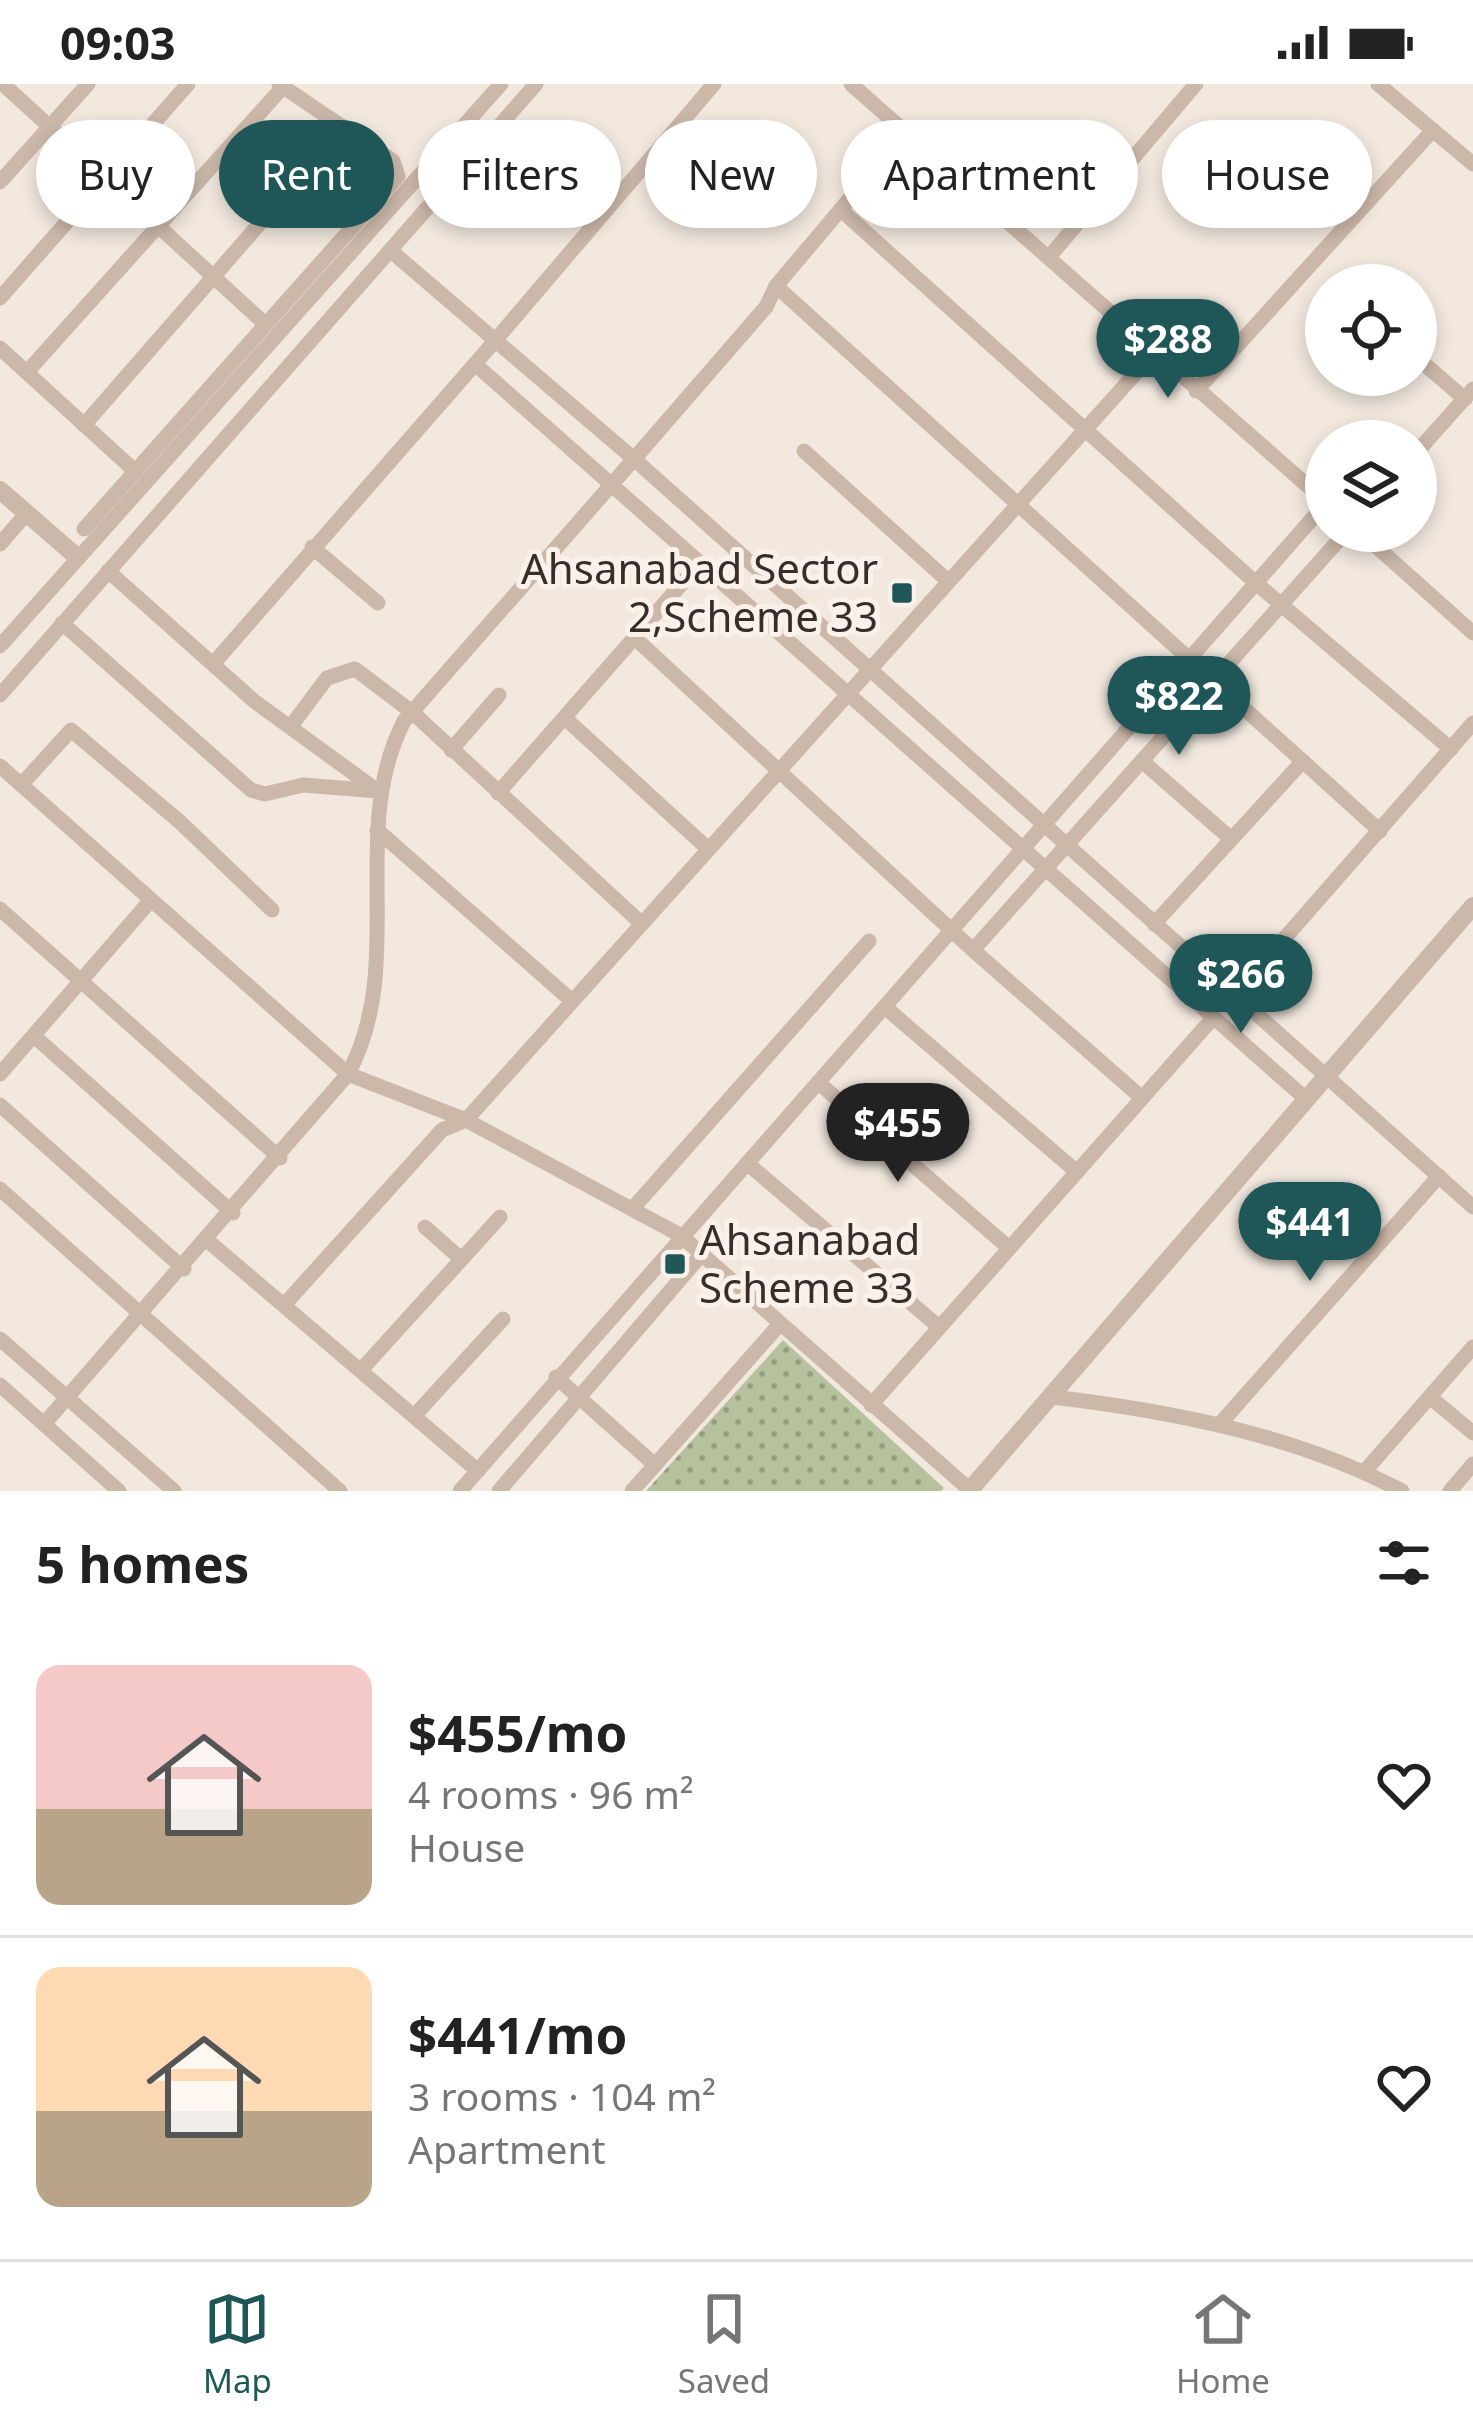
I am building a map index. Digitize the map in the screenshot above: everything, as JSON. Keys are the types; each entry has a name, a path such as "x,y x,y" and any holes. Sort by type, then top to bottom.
{"street":[{"path":"3,84 44,120"},
{"path":"55,120 88,84"},
{"path":"156,120 188,84"},
{"path":"0,646 501,84"},
{"path":"0,694 536,84"},
{"path":"213,664 714,84"},
{"path":"851,84 892,120"},
{"path":"1049,257 1196,84"},
{"path":"1378,84 1473,164"},
{"path":"195,182 281,85 334,120"},
{"path":"1196,391 1433,130"},
{"path":"0,182 36,141"},
{"path":"44,1424 233,1213 348,1074 373,1009 380,931 379,791 388,750 412,712 766,308 776,286 841,210"},
{"path":"0,298 60,228"},
{"path":"27,372 154,228"},
{"path":"162,228 264,323"},
{"path":"84,425 253,228"},
{"path":"84,529 351,228"},
{"path":"861,228 1257,584 1450,749"},
{"path":"1016,228 1305,485"},
{"path":"392,251 634,459 1473,1207"},
{"path":"776,286 1380,831"},
{"path":"0,348 135,471"},
{"path":"285,1304 442,1130 466,1120 844,694 1087,433 1153,354"},
{"path":"475,364 1306,1099"},
{"path":"1437,372 1469,394 1437,430"},
{"path":"804,451 948,580"},
{"path":"0,490 77,557"},
{"path":"0,544 27,513"},
{"path":"460,1491 1305,528"},
{"path":"312,547 378,603"},
{"path":"973,950 1327,552"},
{"path":"1382,552 1473,634"},
{"path":"498,793 638,640 699,564"},
{"path":"108,571 213,664 379,791"},
{"path":"62,623 250,790 265,794 303,784 379,791"},
{"path":"638,640 973,950 1142,1098"},
{"path":"291,726 327,678 355,669 412,712 641,923"},
{"path":"452,750 499,695"},
{"path":"566,719 706,848"},
{"path":"1234,996 1473,722"},
{"path":"21,785 71,730 180,822 272,910"},
{"path":"1142,761 1230,838"},
{"path":"1154,924 1303,761"},
{"path":"0,766 348,1074 466,1120 680,1235 969,1491 1472,910"},
{"path":"377,830 572,1001"},
{"path":"0,1074 6,1053 34,1036 151,900"},
{"path":"0,909 280,1158"},
{"path":"634,1207 869,940"},
{"path":"886,1008 1077,1172"},
{"path":"871,1405 1213,1018"},
{"path":"34,1036 233,1213"},
{"path":"820,1084 1009,1248"},
{"path":"0,1105 184,1268"},
{"path":"747,1163 939,1327"},
{"path":"1219,1425 1439,1176"},
{"path":"0,1189 340,1491"},
{"path":"361,1370 500,1217"},
{"path":"425,1227 461,1259"},
{"path":"208,1240 478,1471"},
{"path":"499,1491 701,1255"},
{"path":"415,1416 503,1319"},
{"path":"632,1491 780,1324"},
{"path":"0,1339 162,1487"},
{"path":"1365,1472 1473,1347"},
{"path":"556,1377 655,1465"},
{"path":"0,1385 119,1491"},
{"path":"1052,1397 1219,1425 1365,1472 1402,1491"},
{"path":"1430,1397 1473,1433"},
{"path":"1450,1491 1473,1464"}],"green space":[{"path":"783,1340 944,1488 646,1491"}],"place":[{"name":"Ahsanabad Sector 2,Scheme 33","path":"902,593"},
{"name":"Ahsanabad Scheme 33","path":"675,1264"}]}
